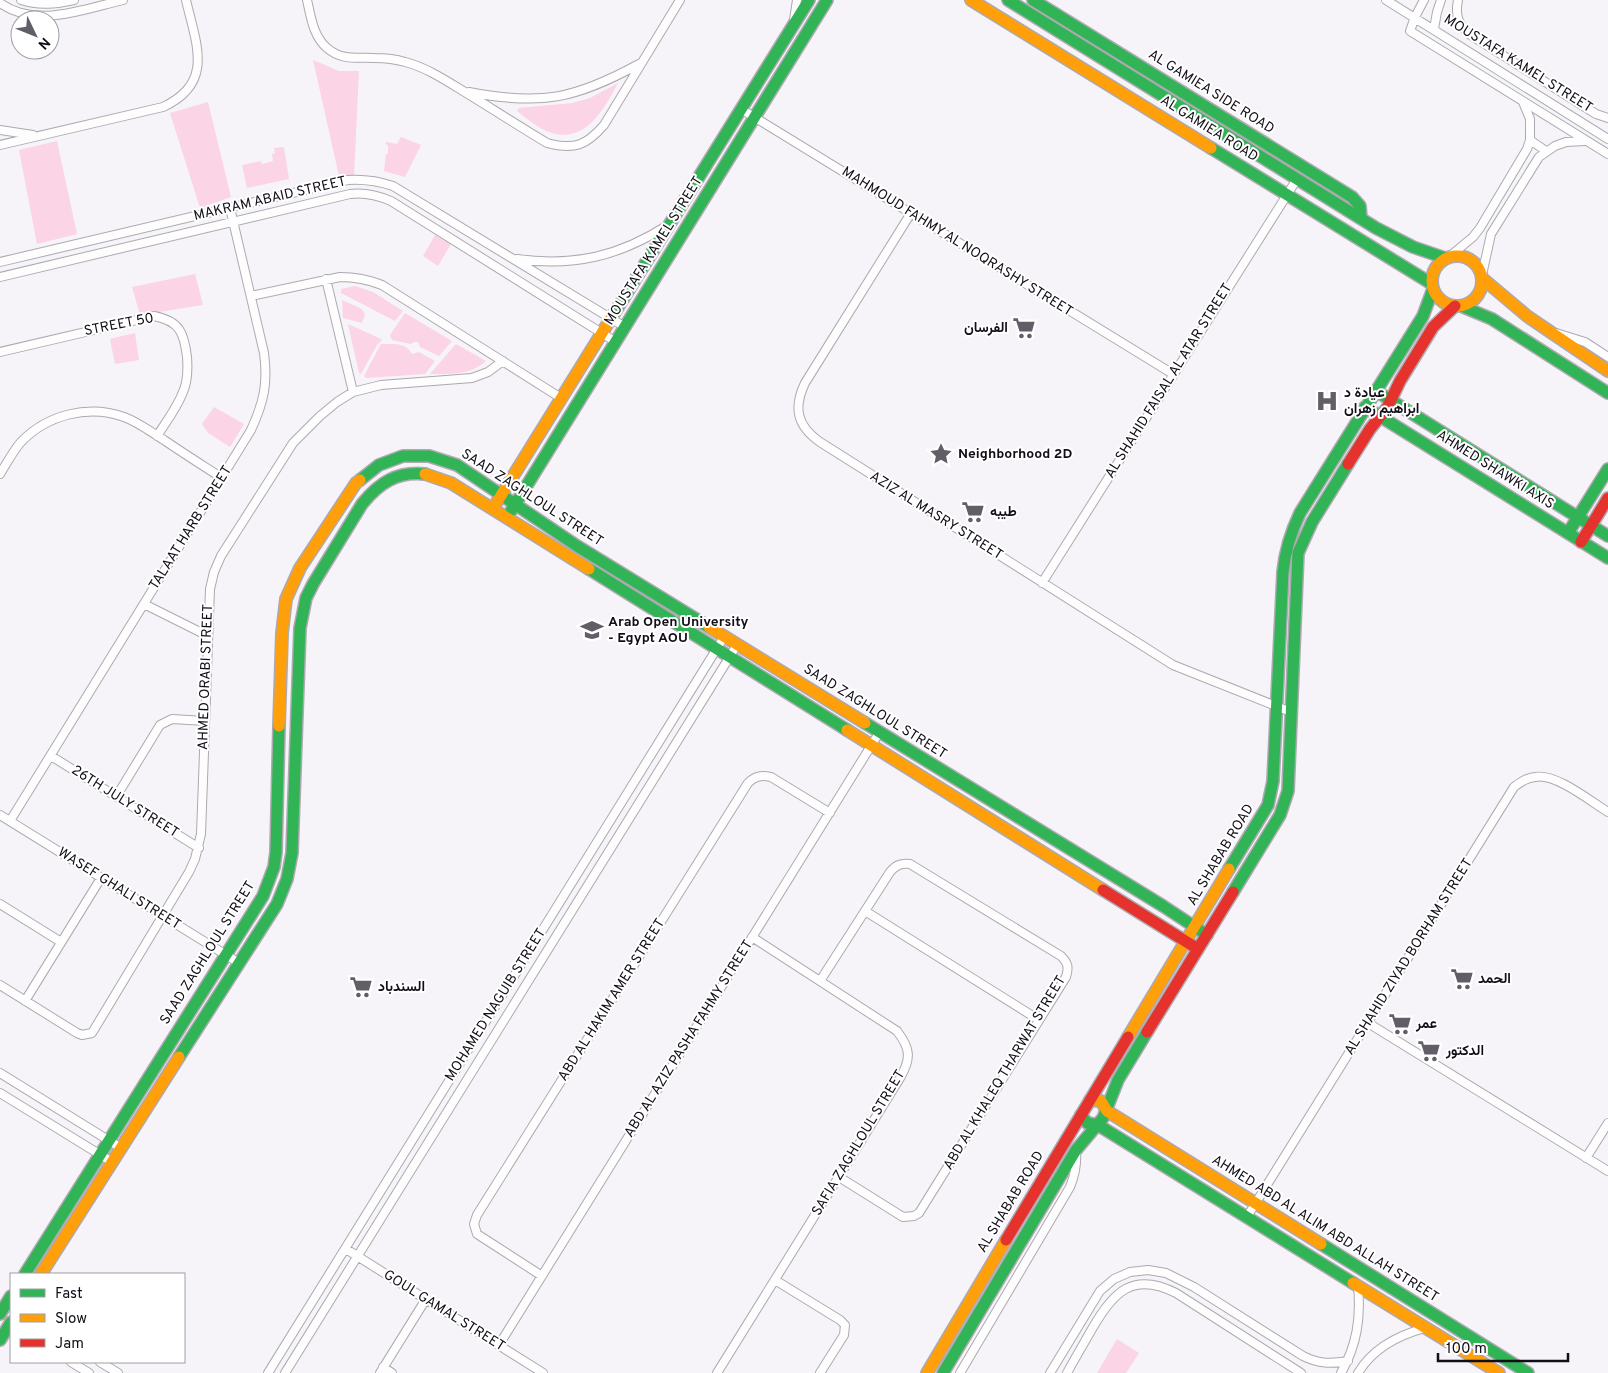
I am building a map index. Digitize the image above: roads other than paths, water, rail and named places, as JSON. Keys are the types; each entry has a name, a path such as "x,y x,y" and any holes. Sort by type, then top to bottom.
{"street":[{"path":"21,0 48,5 74,0"},
{"path":"0,3 14,11 40,17 54,16 123,0"},
{"path":"0,145 163,107 183,95 195,77 198,66 198,55 186,0"},
{"path":"307,0 314,28 319,39 337,55 349,58 389,59 406,62 422,68 547,143 563,147 579,145 594,137 604,125 680,0"},
{"path":"794,24 796,0"},
{"name":"MOUSTAFA KAMEL STREET","path":"492,509 809,0"},
{"name":"MOUSTAFA KAMEL STREET","path":"506,518 827,0"},
{"name":"AL GAMIEA ROAD","path":"971,0 1432,286"},
{"name":"AL GAMIEA ROAD","path":"1008,0 1361,218 1406,243 1448,257"},
{"name":"AL GAMIEA SIDE ROAD","path":"1033,0 1352,197 1360,206 1361,218"},
{"name":"MOUSTAFA KAMEL STREET","path":"1386,0 1415,16 1608,139"},
{"path":"1415,16 1424,0"},
{"path":"1434,29 1441,0"},
{"path":"1458,0 1456,9 1457,19 1462,28 1469,34 1596,114 1608,118"},
{"name":"MOUSTAFA KAMEL STREET","path":"1415,16 1410,31 1608,154"},
{"path":"463,91 516,100 569,95 594,87 641,63"},
{"path":"1522,100 1530,119 1530,140 1527,149 1480,228 1473,237 1436,267 1432,278 1432,286 1442,301 1492,320 1608,393"},
{"name":"MAHMOUD FAHMY AL NOQRASHY STREET","path":"741,109 1174,374"},
{"path":"1191,136 1201,119"},
{"path":"0,130 38,136"},
{"path":"1530,140 1546,151"},
{"path":"1458,306 1472,301 1477,296 1482,284 1491,234 1539,157 1546,151 1566,142 1587,141"},
{"name":"MAKRAM ABAID STREET","path":"0,262 348,180 363,179 379,181 393,186 625,327"},
{"name":"AL SHAHID FAISAL AL ATAR STREET","path":"1042,583 1297,179"},
{"name":"MAKRAM ABAID STREET","path":"0,277 364,192 378,195 398,206 616,342"},
{"name":"TALAAT HARB STREET","path":"10,821 222,478 260,412 265,393 264,353 230,208"},
{"name":"AZIZ AL MASRY STREET","path":"910,213 800,393 798,404 801,424 810,436 1173,665 1290,712"},
{"path":"514,258 554,262 595,258 634,245 669,224"},
{"path":"1448,257 1460,256 1471,260 1482,276 1505,299 1551,333 1608,371"},
{"path":"251,296 340,276 368,280 382,285 562,398"},
{"path":"326,279 353,392"},
{"name":"AL SHABAB ROAD","path":"927,1373 1268,805 1273,781 1283,566 1290,534 1300,513 1423,316 1429,303 1432,286"},
{"name":"AL SHABAB ROAD","path":"943,1373 1076,1150 1098,1125 1107,1111 1118,1080 1274,826 1288,791 1296,565 1302,542 1312,522 1370,429 1381,417 1400,381 1433,327 1447,312 1458,306"},
{"name":"STREET 50","path":"0,352 154,316 165,318 175,324 182,332 185,342 188,375 179,402 157,436"},
{"path":"1551,333 1585,342 1608,357"},
{"name":"AHMED ORABI STREET","path":"0,985 82,1036 87,1035 92,1032 189,872 199,848 201,834 210,589 214,572 222,556 293,443 320,416 353,392 381,385 472,378 488,372 503,361"},
{"name":"AHMED SHAWKI AXIS","path":"1376,391 1608,536"},
{"name":"AHMED SHAWKI AXIS","path":"1365,407 1608,558"},
{"path":"0,474 21,442 38,428 58,417 80,412 102,412 124,417 222,478"},
{"name":"SAAD ZAGHLOUL STREET","path":"26,1273 263,896 274,867 276,852 283,616 292,583 356,483 367,472 396,458 411,455 427,455 443,458 457,465 515,505 724,637 1163,906 1207,935"},
{"path":"1568,533 1608,469"},
{"path":"42,1273 277,904 285,888 292,852 300,628 306,598 370,492 381,482 394,475 424,472 438,476 451,483 1198,949"},
{"path":"511,479 519,488 525,488"},
{"path":"1581,542 1608,498"},
{"path":"144,604 208,636"},
{"name":"MOHAMED NAGUIB STREET","path":"268,1373 724,637"},
{"name":"MOHAMED NAGUIB STREET","path":"285,1373 737,645"},
{"path":"281,662 287,661 299,665"},
{"path":"280,698 298,699"},
{"path":"116,797 160,725 172,719 204,721"},
{"name":"ABD AL AZIZ PASHA FAHMY STREET","path":"499,1345 879,733"},
{"name":"26TH JULY STREET","path":"51,756 199,848"},
{"name":"ABD AL HAKIM AMER STREET","path":"542,1276 478,1234 474,1224 477,1215 748,783 754,778 762,776 771,777 830,813"},
{"name":"AL SHAHID ZIYAD BORHAM STREET","path":"1247,1217 1514,787 1524,780 1535,776 1548,777 1608,812"},
{"name":"WASEF GHALI STREET","path":"0,815 239,963"},
{"path":"604,833 616,840"},
{"name":"ABD AL KHALEQ THARWAT STREET","path":"820,981 895,866 903,863 910,864 1061,956 1066,962 1068,969 1066,977 919,1213 914,1216 903,1217 839,1177"},
{"path":"25,1001 101,878"},
{"path":"0,904 61,942"},
{"path":"865,911 1039,1020"},
{"name":"SAFIA ZAGHLOUL STREET","path":"718,1373 906,1068 909,1054 905,1042 897,1032 752,937"},
{"path":"1368,1022 1608,1171"},
{"path":"0,1073 121,1148"},
{"path":"0,1093 112,1162"},
{"path":"1090,1100 1100,1101 1107,1111"},
{"name":"AHMED ABD AL ALIM ABD ALLAH STREET","path":"1107,1111 1528,1373"},
{"path":"1081,1115 1082,1120 1087,1124 1092,1126 1098,1125 1499,1373"},
{"path":"1586,1158 1608,1123"},
{"path":"960,1373 1070,1187 1075,1175 1076,1150"},
{"name":"GOUL GAMAL STREET","path":"346,1249 543,1373"},
{"path":"1050,1373 1100,1291 1114,1279 1130,1272 1148,1270 1166,1273 1194,1286 1313,1361 1324,1363 1348,1361"},
{"path":"775,1280 846,1325 844,1335 820,1373"},
{"path":"1067,1373 1110,1300 1121,1291 1134,1285 1149,1284 1163,1286 1176,1293 1301,1373"},
{"path":"1341,1373 1355,1343 1359,1324 1358,1286"},
{"path":"392,1373 382,1370 426,1299"},
{"path":"0,1316 10,1301"},
{"path":"0,1340 10,1325"},
{"path":"1358,1373 1375,1352 1390,1341 1407,1333 1425,1328"},
{"path":"73,1363 89,1373"},
{"path":"102,1363 118,1373"}],"place":[{"name":"الفرسان","path":"1024,328"},
{"name":"عيادة د ابراهيم زهران","path":"1327,401"},
{"name":"Neighborhood 2D","path":"941,454"},
{"name":"طيبه","path":"973,512"},
{"name":"Arab Open University - Egypt AOU","path":"592,630"},
{"name":"الحمد","path":"1462,979"},
{"name":"السندباد","path":"361,987"},
{"name":"عمر","path":"1400,1024"},
{"name":"الدكتور","path":"1429,1051"}]}
